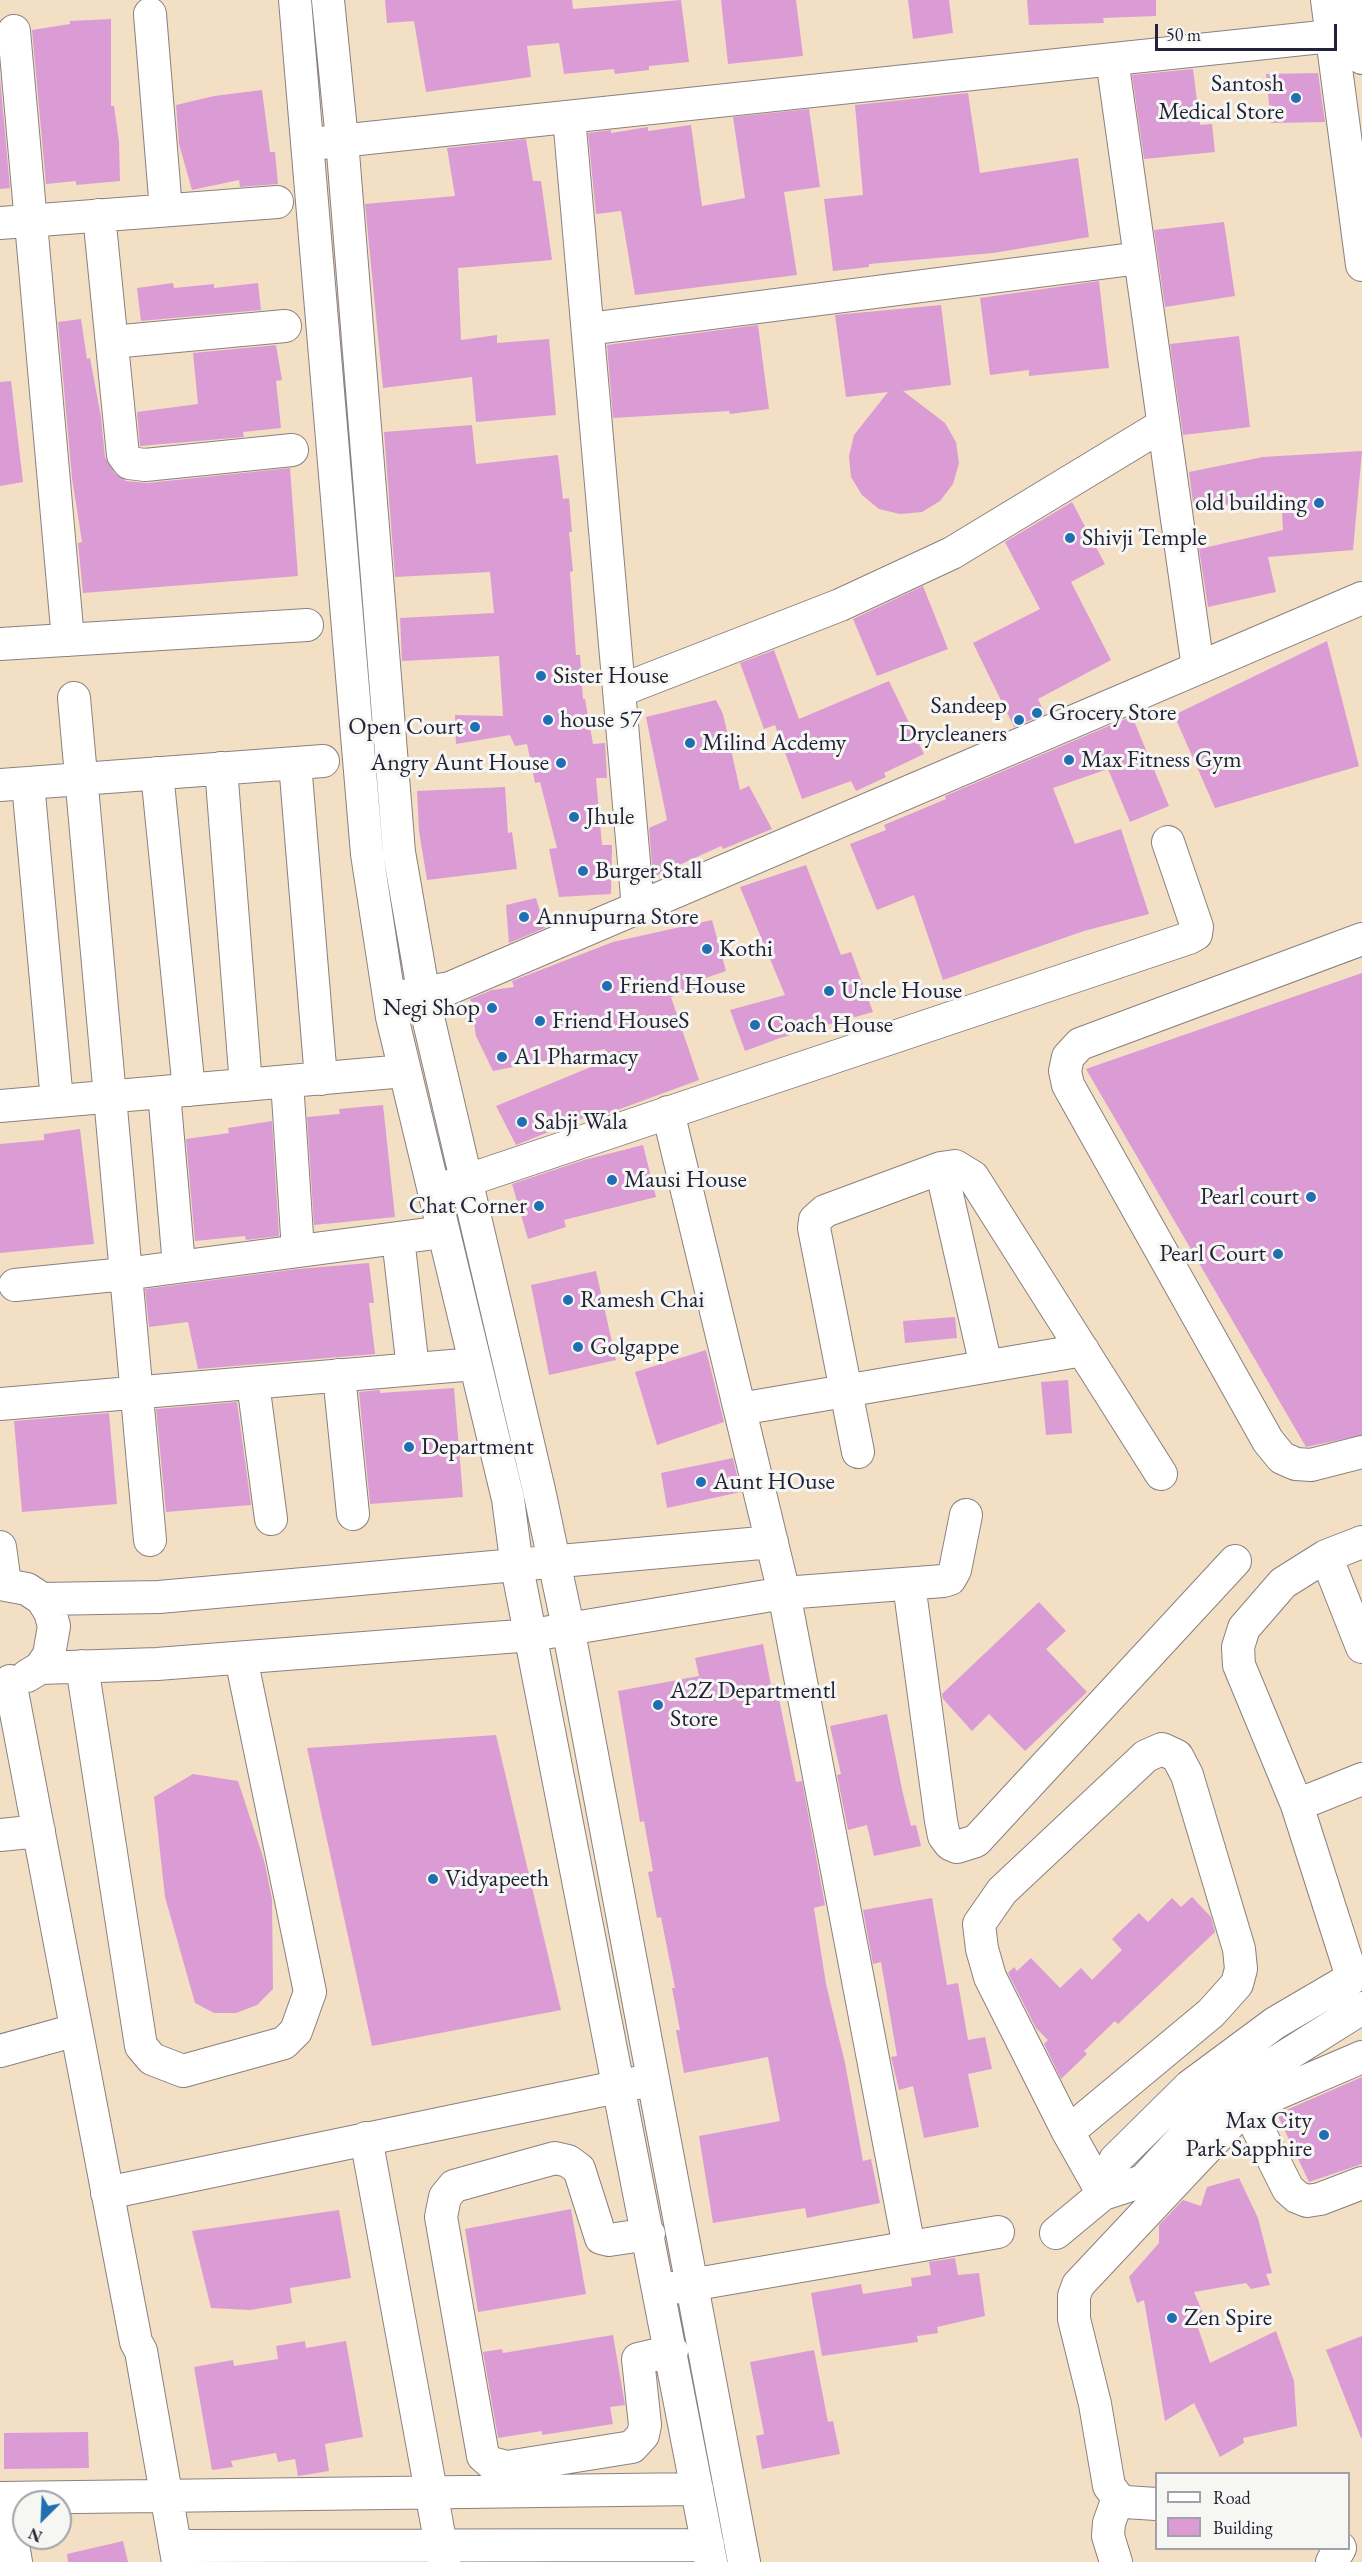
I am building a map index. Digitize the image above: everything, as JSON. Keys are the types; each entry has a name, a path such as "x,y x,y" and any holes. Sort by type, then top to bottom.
{"street":[{"path":"0,1547 2,1584 27,1589 42,1599 54,1626 54,1642 40,1668 22,1679 5,1681 39,1831 136,2342 141,2351 176,2554 709,2554 672,2351 517,1567 508,1499 405,1071 390,998 367,854 309,144 295,0"},
{"path":"328,0 342,141 399,852 424,992 539,1490 568,1627 694,2284 744,2562"},
{"path":"1327,0 1362,264"},
{"path":"1354,0 1362,58"},
{"path":"150,15 166,210"},
{"path":"14,31 68,640"},
{"path":"309,144 1331,36"},
{"path":"1112,59 1198,668"},
{"path":"569,117 638,908"},
{"path":"0,223 277,202"},
{"path":"99,215 123,456 129,463 145,465 292,450"},
{"path":"588,329 1140,258"},
{"path":"112,342 285,326"},
{"path":"619,691 840,605 952,553 1163,425"},
{"path":"390,998 450,988 1362,598"},
{"path":"0,644 307,625"},
{"path":"74,698 150,1540"},
{"path":"57,1101 14,784 309,762 321,1079"},
{"path":"221,768 246,1085"},
{"path":"157,773 176,1091 179,1266"},
{"path":"434,1192 1189,938 1196,934 1197,927 1168,842"},
{"path":"1362,939 1080,1044 1068,1057 1065,1071 1068,1085 1268,1441 1282,1458 1296,1464 1311,1465 1362,1452"},
{"path":"0,1106 405,1071"},
{"path":"287,1081 298,1251"},
{"path":"668,1112 784,1593 909,2247"},
{"path":"858,1452 814,1228 815,1220 825,1211 941,1168 955,1166 973,1177 1161,1474"},
{"path":"941,1168 987,1366"},
{"path":"15,1285 125,1274 443,1232"},
{"path":"398,1238 412,1369"},
{"path":"740,1409 1083,1350"},
{"path":"0,1404 475,1364"},
{"path":"339,1375 353,1514"},
{"path":"253,1383 271,1519"},
{"path":"40,1668 241,1658 532,1635 568,1627 784,1593 950,1579 956,1570 966,1515"},
{"path":"42,1599 159,1597 517,1567 553,1560 772,1542"},
{"path":"1155,2504 1138,2504 1118,2498 1109,2486 1095,2404 1074,2319 1074,2296 1078,2285 1098,2262 1234,2120 1236,2086 1275,2023 1357,1974 1297,1805 1239,1665 1238,1647 1244,1628 1283,1583 1326,1556 1362,1542"},
{"path":"1326,1556 1362,1647"},
{"path":"909,1584 941,1821 944,1836 950,1844 957,1847 976,1841 1235,1561"},
{"path":"82,1666 141,2046 152,2059 183,2071 284,2043 296,2031 310,1992 241,1658"},
{"path":"1068,2132 1210,2013 1237,1984 1241,1969 1239,1949 1187,1775 1177,1756 1162,1749 1146,1756 1002,1891 979,1924 982,1949 990,1977 1068,2132 1103,2194"},
{"path":"1297,1805 1362,1779"},
{"path":"0,1835 39,1831"},
{"path":"1236,2086 1362,2008"},
{"path":"0,2051 76,2030"},
{"path":"1056,2232 1103,2194 1115,2160 1190,2086 1236,2086 1278,2093 1362,2057"},
{"path":"107,2193 653,2079"},
{"path":"1236,2086 1288,2189 1297,2197 1308,2201 1320,2199 1362,2183"},
{"path":"366,2138 443,2554"},
{"path":"649,2234 609,2240 601,2238 584,2179 579,2169 562,2159 555,2158 454,2186 445,2197 441,2217 483,2457 491,2463 507,2467 632,2447 643,2435 645,2425 638,2359 672,2351"},
{"path":"660,2291 998,2232"},
{"path":"16,2562 2,2498 697,2489"},
{"path":"1116,2562 1108,2536 1109,2523 1118,2498"}],"building":[{"path":"385,0 572,0 573,9 681,0 689,62 649,66 649,70 615,74 614,69 564,74 559,43 527,46 531,77 426,92 414,21 387,23"},
{"path":"721,0 796,0 803,56 728,64"},
{"path":"908,0 949,0 953,33 913,39"},
{"path":"1027,0 1156,0 1156,16 1103,18 1104,23 1029,25"},
{"path":"111,19 111,106 114,106 119,142 120,181 76,185 76,181 46,184 32,30 70,24 70,21"},
{"path":"1193,69 1200,125 1212,124 1215,152 1144,159 1132,75"},
{"name":"Santosh Medical Store","path":"1318,73 1325,122 1271,123 1266,74"},
{"path":"0,77 10,188 0,189"},
{"path":"262,90 270,152 275,152 278,184 240,187 239,180 192,190 179,144 176,105 214,96"},
{"path":"968,93 980,173 1078,158 1089,237 993,253 869,264 869,267 833,271 824,199 863,195 855,105"},
{"path":"809,109 820,187 784,192 797,275 635,295 621,211 596,214 588,133 611,130 611,133 648,127 648,131 691,125 702,206 745,198 733,117"},
{"path":"526,139 533,181 541,181 552,260 458,268 461,340 497,335 497,343 549,339 556,415 476,422 472,377 383,388 365,204 455,196 447,148"},
{"path":"1224,222 1235,296 1165,307 1154,230"},
{"path":"1099,281 1109,368 1029,376 1029,370 990,375 980,298"},
{"path":"173,283 174,288 214,284 214,288 258,283 261,310 141,321 137,288"},
{"path":"941,305 951,385 903,391 945,423 956,442 959,463 953,484 940,501 922,512 900,514 879,509 862,495 851,477 849,456 854,435 888,392 846,397 835,315"},
{"path":"81,319 87,359 90,358 101,417 105,457 115,474 126,481 147,483 290,468 298,576 83,593 78,543 82,542 72,478 58,322"},
{"path":"758,325 769,409 730,414 729,411 613,418 607,345"},
{"path":"1239,336 1250,427 1183,435 1170,344"},
{"path":"276,345 282,380 276,381 281,428 243,432 244,437 140,446 137,412 198,404 193,353"},
{"path":"11,381 23,482 0,486 0,382"},
{"path":"472,425 476,464 558,455 563,499 569,498 572,532 569,532 573,571 570,572 576,655 580,655 583,699 585,699 593,744 605,743 607,778 596,778 602,845 612,845 611,894 559,897 549,849 557,848 540,782 535,783 527,744 515,746 510,735 456,744 455,715 503,716 499,656 402,661 400,618 494,613 490,572 395,577 384,432"},
{"path":"1362,451 1353,550 1268,557 1276,592 1208,607 1199,549 1283,530 1281,494 1194,511 1189,472 1263,457"},
{"path":"1072,502 1105,564 1071,582 1111,660 1038,699 1045,714 1014,727 973,643 1040,609 1005,542"},
{"path":"923,586 948,649 877,676 853,619"},
{"path":"1327,641 1359,766 1215,808 1174,715"},
{"path":"774,650 799,719 889,681 924,754 884,773 886,777 856,791 851,781 802,799 775,725 764,729 740,663"},
{"path":"716,700 723,714 740,790 749,786 772,829 723,849 721,846 653,877 649,828 667,820 646,717"},
{"path":"1132,716 1169,806 1130,822 1108,769 1053,788 1075,844 1121,829 1149,914 1084,931 943,980 914,895 877,910 850,844 886,830 884,825 946,799 945,796"},
{"path":"505,787 508,833 512,832 517,869 427,880 419,831 417,791"},
{"path":"806,865 841,955 851,952 873,1012 780,1038 745,1051 730,1010 785,995 740,887"},
{"name":"Annupurna Store","path":"536,898 545,928 509,943 506,905"},
{"path":"712,920 726,971 694,982 696,989 671,997 699,1080 601,1116 599,1112 516,1145 496,1106 608,1060 605,1049 493,1071 476,1036 470,999 492,990 514,987 512,981 613,942"},
{"name":"Pearl Court","path":"1362,973 1362,1435 1306,1447 1086,1069"},
{"path":"383,1105 395,1217 314,1225 307,1117 340,1114 339,1109"},
{"path":"272,1121 279,1236 246,1240 245,1236 195,1241 186,1139 229,1133 228,1128"},
{"path":"80,1129 94,1244 0,1253 0,1144 44,1140 44,1134"},
{"path":"643,1145 656,1197 564,1220 566,1227 528,1239 512,1184 584,1160"},
{"path":"369,1263 374,1303 369,1303 375,1354 198,1369 188,1322 149,1327 145,1289 298,1269"},
{"path":"596,1271 616,1360 549,1375 531,1285"},
{"path":"955,1317 957,1338 905,1343 903,1321"},
{"path":"706,1350 724,1422 657,1445 635,1372"},
{"path":"1068,1380 1072,1433 1046,1435 1041,1382"},
{"name":"Department","path":"454,1388 463,1497 370,1504 359,1392 380,1390 380,1393"},
{"path":"237,1402 251,1505 166,1512 156,1409"},
{"path":"109,1413 117,1504 22,1512 14,1421"},
{"name":"Aunt HOuse","path":"733,1458 741,1492 667,1508 661,1473"},
{"path":"1039,1602 1066,1631 1046,1649 1087,1692 1025,1751 989,1714 972,1731 943,1699 942,1694"},
{"path":"763,1644 771,1685 776,1684 796,1782 802,1781 825,1905 814,1908 826,1984 845,2063 863,2161 871,2159 880,2203 807,2218 805,2208 713,2223 699,2136 780,2121 768,2057 684,2073 676,2030 680,2030 672,1988 675,1988 661,1917 657,1918 648,1872 653,1871 644,1821 640,1822 618,1691 699,1676 695,1658"},
{"path":"887,1714 911,1826 916,1825 921,1846 874,1856 867,1825 848,1830 837,1775 841,1774 830,1726"},
{"name":"Vidyapeeth","path":"496,1735 561,2010 372,2046 307,1748"},
{"path":"193,1774 238,1781 264,1860 272,1899 273,1989 257,2005 236,2013 214,2013 195,2003 165,1897 154,1797"},
{"path":"1192,1897 1211,1917 1215,1932 1118,2024 1115,2021 1084,2051 1087,2054 1061,2079 1044,2044 1048,2040 1036,2028 1008,1973 1014,1967 1017,1971 1031,1958 1060,1988 1081,1968 1092,1980 1122,1950 1112,1939 1139,1913 1148,1922 1172,1898 1181,1907"},
{"path":"932,1898 947,1985 958,1983 968,2040 985,2037 992,2069 968,2074 979,2127 924,2138 913,2086 899,2090 891,2057 897,2056 881,1962 873,1964 863,1910"},
{"name":"Max City Park Sapphire","path":"1362,2077 1362,2164 1309,2182 1277,2114"},
{"name":"Zen Spire","path":"1239,2178 1258,2218 1272,2273 1266,2274 1270,2285 1251,2289 1246,2283 1194,2292 1203,2313 1194,2316 1210,2363 1276,2331 1294,2381 1297,2426 1243,2438 1244,2443 1220,2457 1194,2403 1165,2421 1144,2300 1137,2303 1129,2277 1159,2243 1159,2225 1183,2200 1201,2206 1207,2187"},
{"path":"571,2209 586,2294 478,2312 465,2229"},
{"path":"339,2210 351,2278 290,2288 292,2303 250,2310 211,2308 192,2231"},
{"path":"955,2258 958,2275 979,2273 985,2316 937,2327 938,2333 917,2336 918,2342 822,2356 811,2293 861,2284 863,2294 912,2286 911,2278 931,2275 929,2262"},
{"path":"613,2335 625,2405 610,2407 613,2424 542,2435 542,2431 498,2438 483,2352 502,2349 503,2353"},
{"path":"1362,2336 1362,2438 1361,2438 1326,2350"},
{"path":"305,2341 306,2348 346,2341 363,2437 325,2444 329,2471 298,2476 295,2459 278,2462 276,2453 231,2461 233,2467 212,2470 194,2367 233,2360 234,2366 278,2359 276,2346"},
{"path":"814,2350 828,2422 833,2421 840,2454 762,2469 756,2436 764,2434 750,2362"},
{"path":"88,2432 89,2468 4,2469 4,2433"},
{"path":"123,2541 128,2562 68,2562 67,2554"}],"place":[{"name":"Santosh Medical Store","path":"1296,98"},
{"name":"old building","path":"1319,503"},
{"name":"Shivji Temple","path":"1070,538"},
{"name":"Sister House","path":"541,676"},
{"name":"Grocery Store","path":"1037,713"},
{"name":"house 57","path":"548,720"},
{"name":"Sandeep Drycleaners","path":"1019,720"},
{"name":"Open Court","path":"475,727"},
{"name":"Milind Acdemy","path":"690,743"},
{"name":"Max Fitness Gym","path":"1069,760"},
{"name":"Angry Aunt House","path":"561,763"},
{"name":"Jhule","path":"574,817"},
{"name":"Burger Stall","path":"583,871"},
{"name":"Annupurna Store","path":"524,917"},
{"name":"Kothi","path":"707,949"},
{"name":"Friend House","path":"607,986"},
{"name":"Uncle House","path":"829,991"},
{"name":"Negi Shop","path":"492,1008"},
{"name":"Friend HouseS","path":"540,1021"},
{"name":"Coach House","path":"755,1025"},
{"name":"A1 Pharmacy","path":"502,1057"},
{"name":"Sabji Wala","path":"522,1122"},
{"name":"Mausi House","path":"612,1180"},
{"name":"Pearl court","path":"1311,1197"},
{"name":"Chat Corner","path":"539,1206"},
{"name":"Pearl Court","path":"1278,1254"},
{"name":"Ramesh Chai","path":"568,1300"},
{"name":"Golgappe","path":"578,1347"},
{"name":"Department","path":"409,1447"},
{"name":"Aunt HOuse","path":"701,1482"},
{"name":"A2Z Departmentl Store","path":"658,1705"},
{"name":"Vidyapeeth","path":"433,1879"},
{"name":"Max City Park Sapphire","path":"1324,2135"},
{"name":"Zen Spire","path":"1172,2318"}]}
